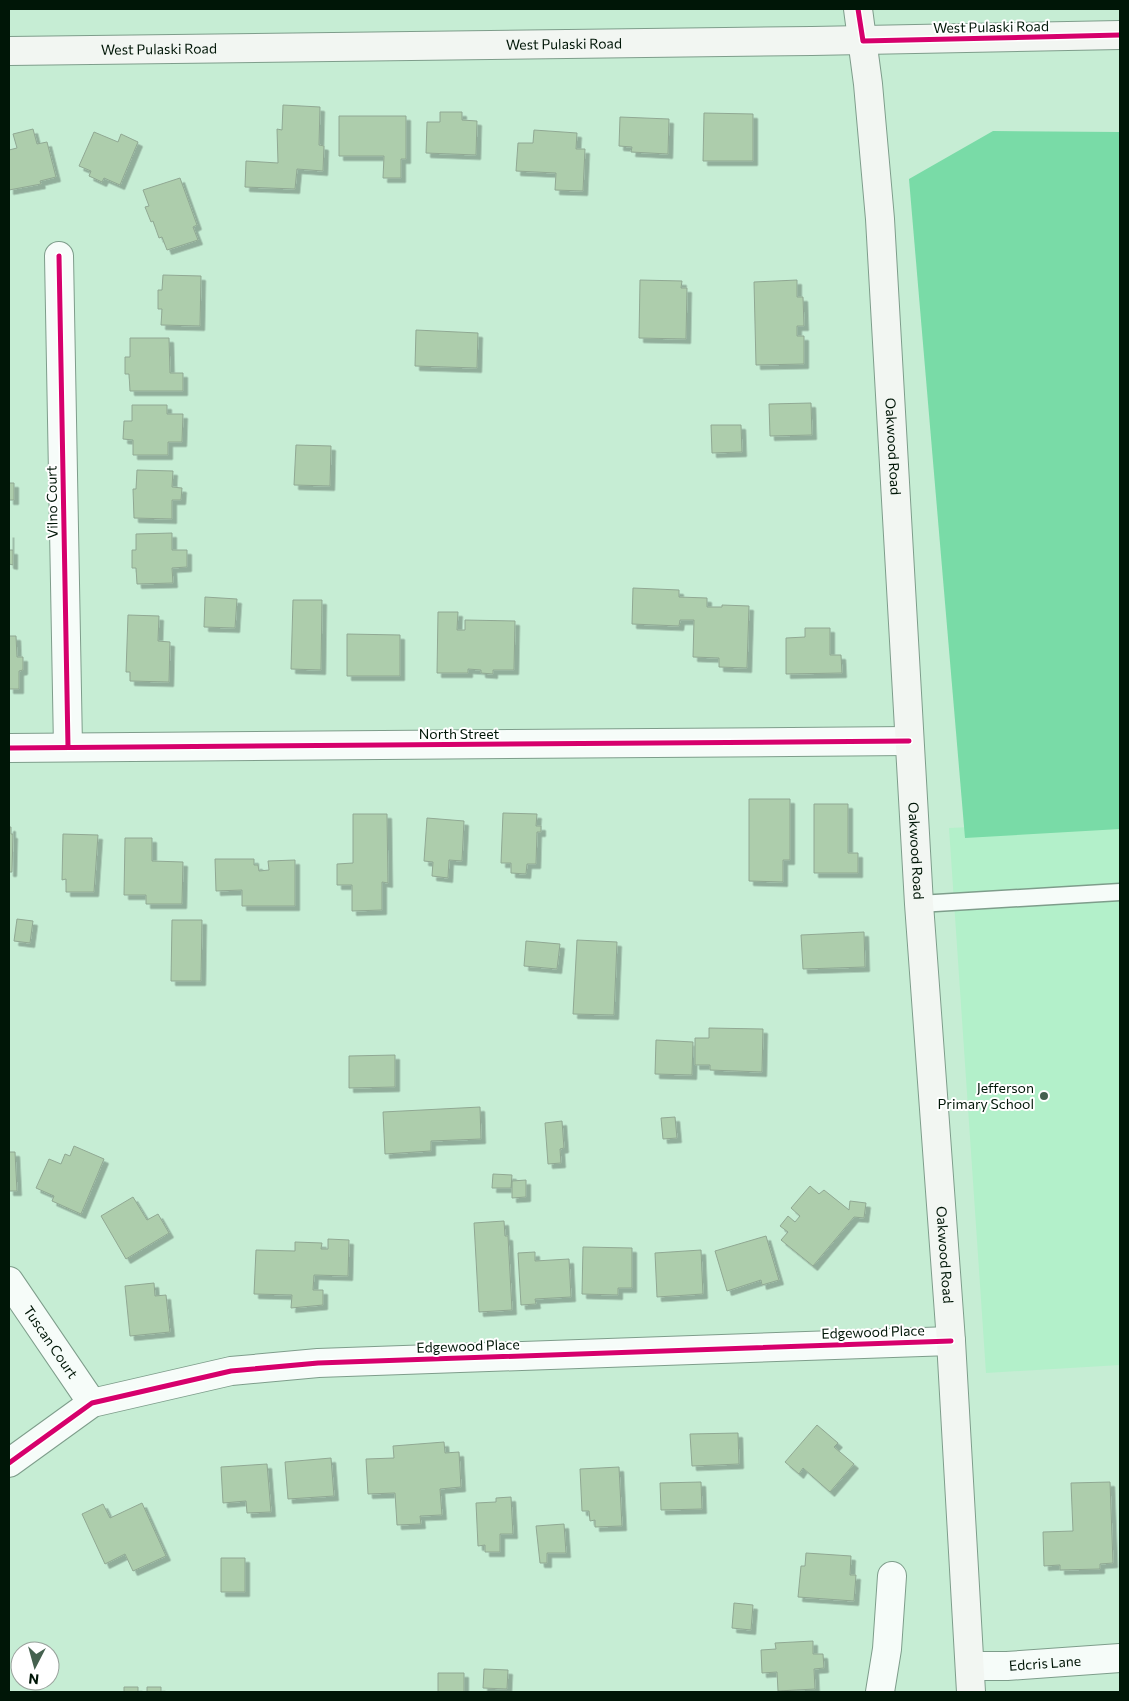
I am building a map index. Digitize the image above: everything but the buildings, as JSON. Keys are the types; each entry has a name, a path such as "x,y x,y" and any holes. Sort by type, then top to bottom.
{"main road":[{"name":"Oakwood Road","path":"858,9 863,41 880,219 919,904 951,1341 971,1692"},
{"name":"West Pulaski Road","path":"9,51 863,41 1120,35"}],"street":[{"name":"Vilno Court","path":"59,256 68,747"},
{"name":"North Street","path":"9,748 909,741"},
{"name":"Tuscan Court","path":"9,1281 92,1403"},
{"name":"Edgewood Place","path":"9,1463 92,1403 232,1371 318,1363 951,1341"},
{"path":"880,1692 887,1649 892,1576"},
{"name":"Edcris Lane","path":"970,1666 1007,1666 1120,1658"}],"lane":[{"path":"919,904 1120,892"}],"shaded area":[{"path":"993,131 1120,132 1120,829 965,838 909,179"},
{"name":"Jefferson Primary School","path":"1120,820 1120,1365 986,1373 949,828"}],"cycle path":[{"path":"858,9 863,41 1120,35"},
{"path":"59,256 68,747"},
{"path":"9,748 909,741"},
{"path":"9,1463 92,1403 231,1371 318,1363 951,1341"}],"place":[{"name":"Jefferson Primary School","path":"1044,1096"}]}
